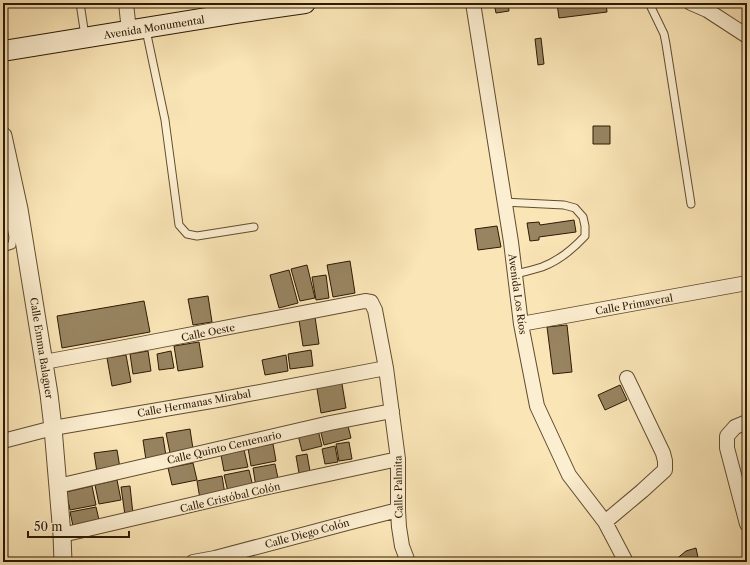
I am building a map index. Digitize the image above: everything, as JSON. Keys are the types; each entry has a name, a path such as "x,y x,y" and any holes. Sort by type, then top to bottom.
{"main road":[{"name":"Avenida Monumental","path":"3,51 138,29 239,8 305,3"}],"street":[{"path":"126,3 138,29"},
{"name":"Avenida Los Ríos","path":"473,3 515,274 521,324 538,406 569,475 605,522 626,562"},
{"path":"691,3 707,10 747,36"},
{"name":"Calle Emma Balaguer","path":"3,136 19,209 44,362 53,428 62,535 62,562"},
{"name":"Calle Primaveral","path":"521,324 747,283"},
{"name":"Calle Oeste","path":"44,362 115,350 365,301 371,302"},
{"name":"Calle Palmita","path":"371,302 375,310 386,368 398,459 399,527 402,546 408,562"},
{"name":"Calle Hermanas Mirabal","path":"3,441 53,428 222,399 386,368"},
{"path":"605,522 665,470 663,453 627,378"},
{"name":"Calle Quinto Centenario","path":"58,486 315,427 392,411"},
{"path":"747,422 735,427 727,436 726,448 747,524"},
{"name":"Calle Cristóbal Colón","path":"62,535 259,489 398,459"},
{"name":"Calle Diego Colón","path":"193,562 215,558 398,510"}],"lane":[{"path":"80,3 86,38"},
{"path":"649,3 661,28 666,44 691,204"},
{"path":"138,29 165,120 179,225 187,234 198,236 254,227"},
{"path":"3,188 13,236 12,245 3,248"},
{"path":"504,202 564,204 575,208 583,217 585,226 585,236 558,259 542,267 515,274"}],"building":[{"path":"494,3 508,3 509,11 496,13"},
{"path":"557,3 606,3 607,12 559,18"},
{"path":"541,38 544,64 538,65 535,39"},
{"path":"593,126 610,126 610,144 593,144"},
{"path":"574,220 576,232 539,237 539,240 530,241 527,223 539,222 540,225"},
{"path":"497,226 501,247 478,250 475,229"},
{"path":"350,261 355,293 333,297 327,265"},
{"path":"307,265 315,298 300,301 291,269"},
{"path":"289,270 298,303 279,308 270,275"},
{"path":"326,275 329,298 316,300 312,277"},
{"path":"208,296 212,322 193,325 188,299"},
{"path":"144,301 150,332 62,348 57,316"},
{"path":"315,317 319,344 303,346 299,320"},
{"path":"567,325 572,372 553,374 547,327"},
{"path":"199,342 203,367 178,371 174,346"},
{"path":"311,350 313,366 290,369 288,354"},
{"path":"148,351 151,371 133,374 130,354"},
{"path":"171,351 174,368 159,370 157,354"},
{"path":"126,355 131,382 112,386 107,358"},
{"path":"286,355 288,371 265,375 262,360"},
{"path":"341,378 346,408 321,413 316,383"},
{"path":"620,385 627,400 605,410 598,395"},
{"path":"347,422 351,438 324,445 320,429"},
{"path":"190,429 193,449 170,453 166,433"},
{"path":"318,430 322,446 302,451 298,435"},
{"path":"163,437 166,456 146,460 143,440"},
{"path":"349,442 352,459 339,461 336,444"},
{"path":"273,444 276,461 251,466 248,448"},
{"path":"335,446 338,462 325,464 322,449"},
{"path":"117,450 120,468 97,472 94,453"},
{"path":"244,450 248,467 224,471 221,455"},
{"path":"307,454 310,471 299,473 296,456"},
{"path":"193,463 197,480 172,485 168,468"},
{"path":"275,464 279,483 256,487 253,468"},
{"path":"249,470 253,487 228,492 224,475"},
{"path":"222,476 225,494 200,499 197,481"},
{"path":"117,480 121,500 99,504 95,485"},
{"path":"92,486 96,505 70,510 66,492"},
{"path":"130,486 133,514 125,515 121,487"},
{"path":"96,507 99,520 73,526 70,512"},
{"path":"696,548 699,562 674,562 686,551"}]}
